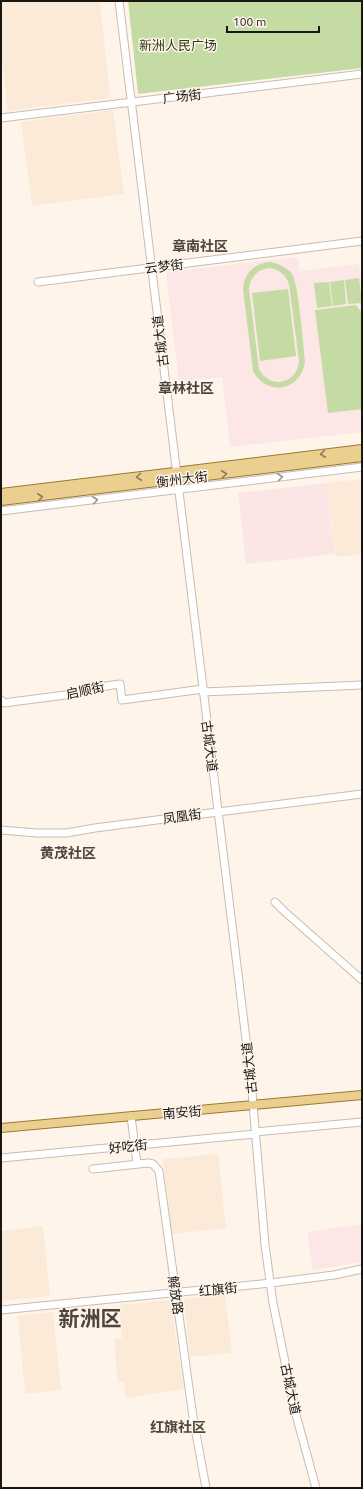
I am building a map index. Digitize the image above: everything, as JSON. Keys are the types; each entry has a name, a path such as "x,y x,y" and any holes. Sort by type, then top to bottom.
{"main road":[{"name":"衡州大街","path":"1,501 362,449"},
{"name":"衡州大街","path":"1,494 362,457"},
{"name":"南安街","path":"1,1128 362,1096"}],"street":[{"name":"古城大道","path":"119,1 250,1072 265,1245 270,1283 295,1411 316,1488"},
{"name":"广场街","path":"1,118 362,74"},
{"name":"云梦街","path":"38,282 362,241"},
{"path":"1,511 362,467"},
{"name":"启顺街","path":"1,700 4,703 64,695 102,686 120,684 122,700 203,690 362,685"},
{"name":"凤凰街","path":"1,830 37,833 66,833 362,794"},
{"path":"275,902 284,912 362,980"},
{"path":"131,1116 137,1164"},
{"name":"好吃街","path":"1,1158 362,1122"},
{"name":"解放路","path":"94,1169 148,1163 153,1164 159,1171 193,1417 206,1488"},
{"name":"红旗街","path":"1,1310 270,1283 334,1275 362,1269"}],"shaded area":[{"path":"1,1 100,1 110,98 8,111 1,54"},
{"path":"113,110 124,194 32,206 21,122"},
{"path":"298,257 300,271 359,264 362,288 362,432 230,447 222,377 179,382 166,272"},
{"path":"362,479 362,554 336,557 327,483"},
{"path":"327,483 335,554 246,564 238,493"},
{"path":"218,1154 226,1228 172,1234 163,1159"},
{"path":"362,1224 362,1262 313,1270 307,1232"},
{"path":"43,1226 50,1296 1,1301 1,1231"},
{"path":"225,1295 232,1353 190,1357 184,1299"},
{"path":"170,1300 184,1389 126,1398 124,1382 118,1383 114,1339 122,1338 119,1305"},
{"path":"53,1312 61,1390 25,1394 18,1316"}],"green space":[{"name":"新洲人民广场","path":"128,1 362,1 362,68 138,94"},
{"path":"270,262 277,264 292,274 299,302 305,361 298,379 283,387 267,385 259,380 253,371 243,289 246,278 251,270 260,264","holes":["270,268 280,272 289,284 299,361 297,369 293,375 282,382 270,380 264,376 259,369 249,289 255,274 262,270"]},
{"path":"359,278 362,303 348,304 345,280"},
{"path":"344,280 346,304 333,306 330,282"},
{"path":"329,282 332,306 317,308 314,283"},
{"path":"288,289 296,356 260,361 252,293"},
{"path":"356,305 362,313 362,409 328,413 315,310"}],"district":[{"name":"章南社区","path":"200,246"},
{"name":"章林社区","path":"186,388"},
{"name":"黄茂社区","path":"68,853"},
{"name":"新洲区","path":"90,1318"},
{"name":"红旗社区","path":"178,1427"}]}
